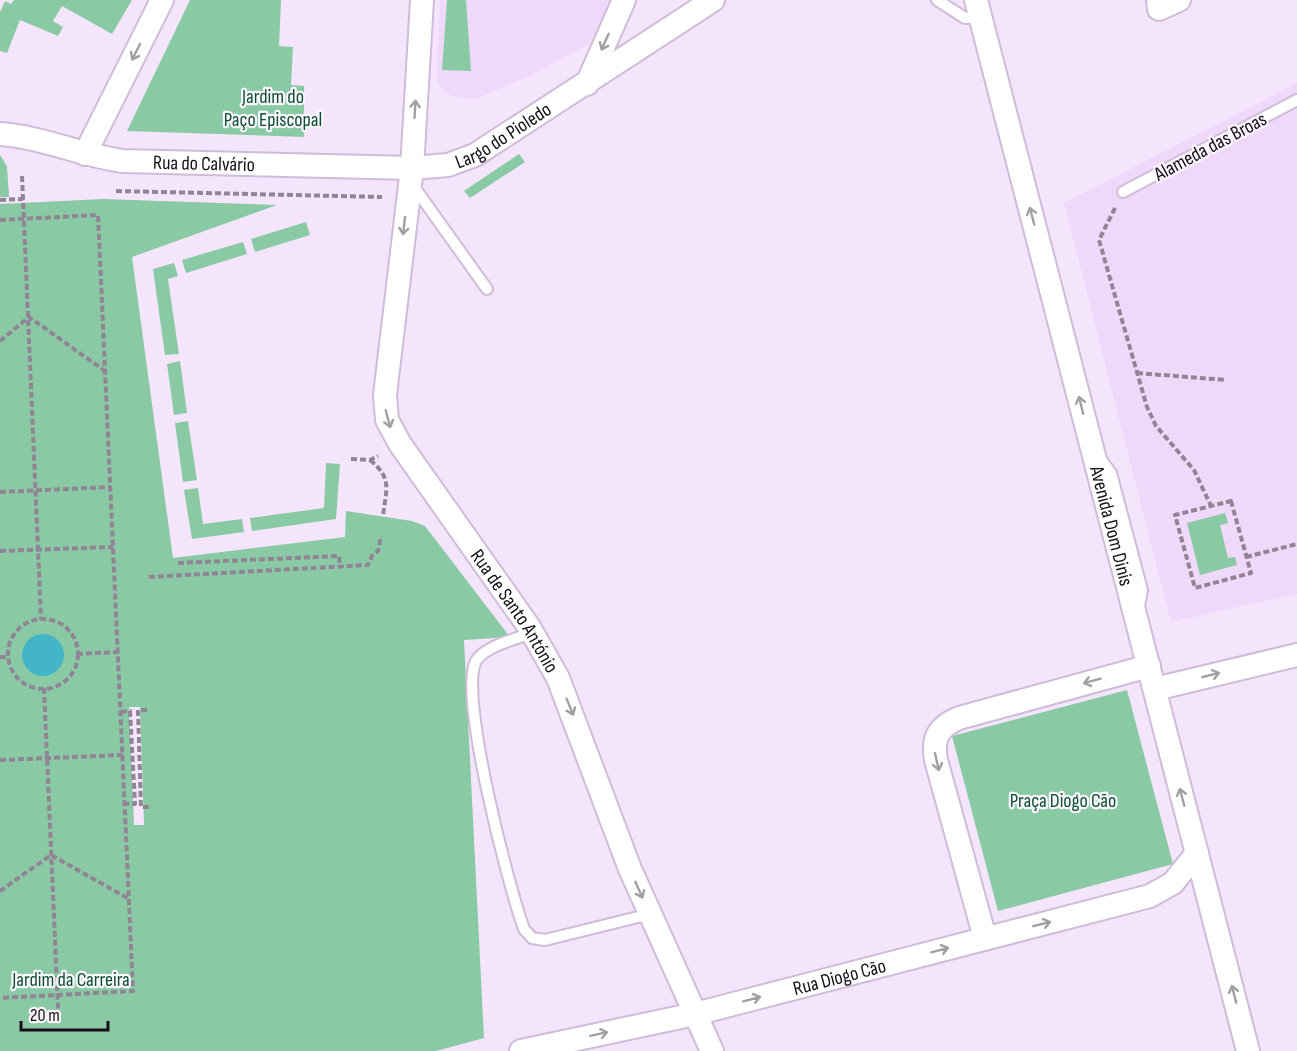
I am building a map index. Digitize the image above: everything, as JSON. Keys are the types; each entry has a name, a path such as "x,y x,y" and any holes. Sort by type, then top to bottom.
{"street":[{"path":"85,153 162,0"},
{"name":"Rua de Santo António","path":"422,0 411,175 386,372 387,420 400,444 532,633 568,700 615,834 712,1051"},
{"path":"586,84 624,0"},
{"name":"Largo do Pioledo","path":"411,175 469,158 713,0"},
{"path":"1158,0 1159,9 1179,0"},
{"name":"Avenida Dom Dinis","path":"978,8 1248,1051"},
{"name":"Rua do Calvário","path":"0,134 32,137 85,153 122,161 411,175"},
{"path":"1155,689 1297,655"},
{"path":"1149,666 959,717 941,727 934,742 936,760 985,938 1150,896 1173,884 1197,853"},
{"name":"Rua Diogo Cão","path":"521,1051 695,1014 985,938"}],"lane":[{"path":"937,0 965,18 978,8"},
{"name":"Alameda das Broas","path":"1123,192 1297,100"},
{"path":"411,175 487,289"},
{"path":"532,633 480,656 473,669 472,681 478,752 524,929 532,938 545,940 650,914"}],"path":[{"path":"22,176 41,620"},
{"path":"116,191 384,197"},
{"path":"1123,192 1099,240 1152,420 1194,470 1211,506"},
{"path":"0,200 24,199"},
{"path":"0,220 98,215 133,992 0,998"},
{"path":"0,341 28,317"},
{"path":"28,317 105,371"},
{"path":"1137,373 1226,380"},
{"path":"370,460 382,470 387,480 383,516"},
{"path":"0,492 110,487"},
{"path":"1231,501 1251,573 1195,588 1175,515 1211,506 1231,501"},
{"path":"150,577 368,565 372,556 378,551 381,536"},
{"path":"1246,557 1297,544"},
{"path":"0,551 113,547"},
{"path":"178,563 339,556 340,567"},
{"path":"41,620 54,621 67,629 76,643 77,654 74,669 68,678 55,686 44,688 30,686 18,678 12,670 9,646 16,632 28,623 41,620"},
{"path":"77,654 118,652"},
{"path":"0,657 9,657"},
{"path":"44,688 58,1009"},
{"path":"147,710 138,710 141,807 152,807"},
{"path":"121,712 130,711 135,804 125,804"},
{"path":"0,760 123,756"},
{"path":"133,758 139,758"},
{"path":"0,891 51,855"},
{"path":"51,855 129,899"}],"shaded area":[{"path":"440,0 614,0 598,33 586,46 527,77 475,99 451,96 442,89 437,80"},
{"path":"1297,83 1297,594 1171,622 1064,203"}],"green space":[{"path":"14,0 132,0 112,34 62,6 53,21 63,27 58,36 20,20 7,53 0,51 0,12 5,1 11,4"},
{"name":"Jardim do Paço Episcopal","path":"190,0 281,0 279,46 293,47 291,85 304,86 304,137 127,131"},
{"path":"447,0 466,0 471,71 442,70"},
{"path":"519,154 525,162 470,198 464,191"},
{"path":"0,155 7,166 9,197 0,197"},
{"name":"Jardim da Carreira","path":"103,199 277,205 132,257 173,558 345,537 346,511 412,521 425,526 510,637 464,640 484,1038 436,1051 0,1051 0,204","holes":["129,707 140,707 144,825 134,825"]},
{"path":"306,222 310,235 255,252 251,239"},
{"path":"243,242 247,254 186,273 182,260"},
{"path":"174,263 178,276 168,279 179,354 165,355 153,269"},
{"path":"180,361 187,413 174,415 167,364"},
{"path":"188,421 197,480 183,482 175,423"},
{"path":"326,463 340,464 336,519 252,531 250,518 324,508"},
{"path":"198,488 203,524 242,519 244,532 192,539 184,490"},
{"path":"1225,513 1228,523 1220,525 1228,558 1235,557 1237,565 1200,575 1187,523"},
{"name":"Praça Diogo Cão","path":"1127,690 1173,864 998,911 952,736"}],"water":[{"path":"43,634 58,640 64,655 58,670 43,676 28,670 22,655 28,640"}]}
